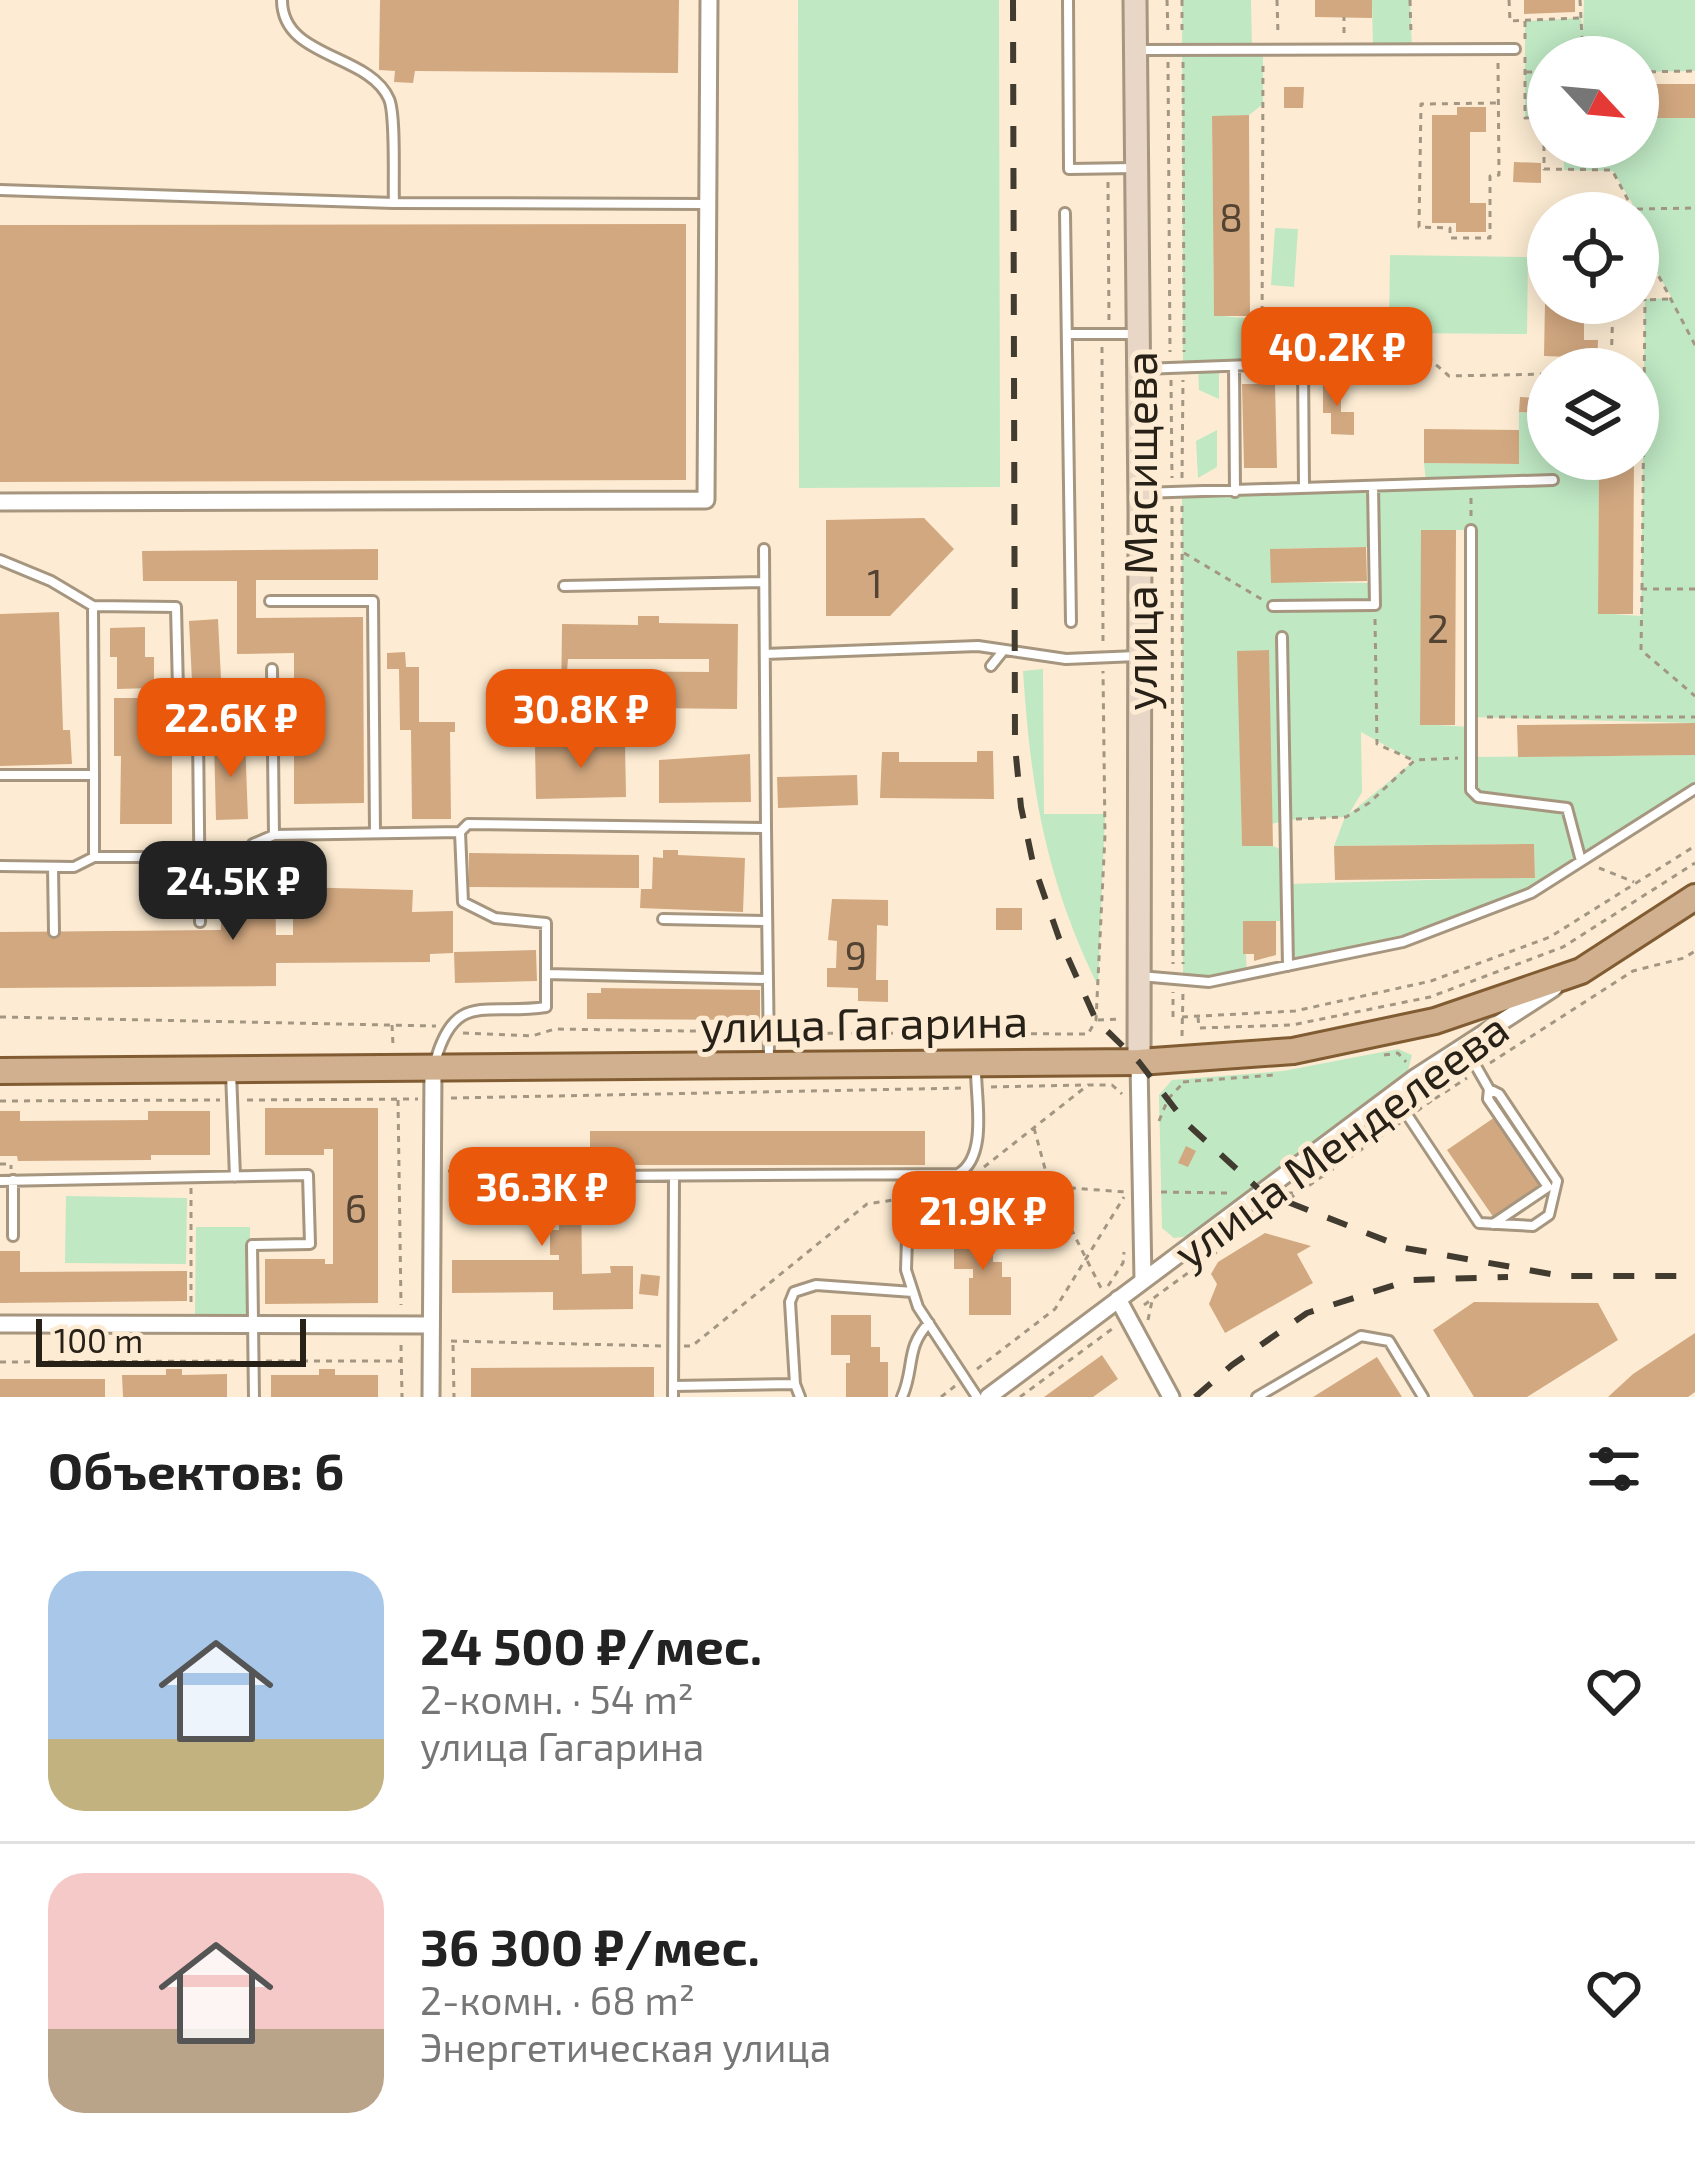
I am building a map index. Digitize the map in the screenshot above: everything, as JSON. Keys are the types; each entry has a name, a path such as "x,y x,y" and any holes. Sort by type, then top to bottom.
{"main road":[{"name":"улица Мясищева","path":"1135,0 1139,1062"},
{"name":"улица Гагарина","path":"0,1071 769,1066 976,1076 1089,1073 1139,1062 1292,1052 1435,1021 1581,971 1695,897"}],"street":[{"path":"0,502 706,500 709,0"},
{"name":"улица Менделеева","path":"988,1397 1393,1094 1581,971"},
{"path":"1139,1062 1135,1192 1143,1280"},
{"path":"431,1397 433,1069"},
{"path":"1118,1299 1171,1397"},
{"path":"0,1324 430,1325"}],"lane":[{"path":"281,0 282,11 304,42 370,77 389,99 394,203"},
{"path":"1068,0 1069,170 1137,168"},
{"path":"1135,50 1515,49"},
{"path":"0,190 394,203 708,204"},
{"path":"1065,214 1071,622"},
{"path":"1067,334 1139,334"},
{"path":"1138,369 1303,363 1304,488"},
{"path":"1234,366 1235,492"},
{"path":"1140,494 1553,480"},
{"path":"1273,606 1375,605 1373,486"},
{"path":"1472,530 1471,790 1478,797 1567,808 1581,861"},
{"path":"764,549 769,1066"},
{"path":"0,560 51,581 93,606 176,608 179,731 198,731 200,922"},
{"path":"564,586 764,582"},
{"path":"270,602 373,601 375,833"},
{"path":"93,606 94,857"},
{"path":"1282,637 1288,966"},
{"path":"765,654 978,646 1066,659 1138,656"},
{"path":"991,666 1004,650"},
{"path":"272,668 274,835"},
{"path":"0,775 94,775"},
{"path":"1139,976 1209,982 1403,942 1531,893 1695,789"},
{"path":"0,866 74,867 94,857 251,857 253,844 274,835 460,832 468,824 766,828"},
{"path":"433,1069 444,1029 464,1012 546,1007 546,923 495,918 464,902 460,832"},
{"path":"53,867 54,932"},
{"path":"663,919 767,921"},
{"path":"546,974 768,979"},
{"path":"1393,1094 1479,1223 1533,1226 1549,1215 1557,1181 1499,1094 1489,1089 1464,1046"},
{"path":"231,1071 235,1177"},
{"path":"594,1177 958,1174 966,1170 976,1142 976,1076"},
{"path":"1489,1089 1488,1099 1548,1187 1493,1224"},
{"path":"0,1180 308,1175 310,1244 252,1245 254,1397"},
{"path":"909,1175 906,1270 929,1323 976,1397"},
{"path":"674,1178 673,1392 795,1384"},
{"path":"13,1236 14,1180"},
{"path":"800,1397 795,1384 790,1302 794,1292 816,1286 913,1292"},
{"path":"902,1397 909,1381 914,1339 929,1323"},
{"path":"1257,1397 1361,1336 1377,1336 1389,1341 1423,1397"}],"path":[{"path":"1167,0 1170,368 1182,552 1178,979 1173,1017"},
{"path":"1182,0 1184,367 1177,492 1182,1060"},
{"path":"1277,0 1277,50"},
{"path":"1410,0 1412,49"},
{"path":"1509,0 1510,21 1581,18"},
{"path":"1580,0 1581,36"},
{"path":"1343,49 1344,17"},
{"path":"1525,21 1526,118 1544,117 1544,170 1612,170 1624,192"},
{"path":"1498,49 1499,175 1490,176 1490,238 1450,238 1450,228 1419,227 1421,104 1498,103"},
{"path":"1262,364 1263,50"},
{"path":"1659,72 1695,71"},
{"path":"430,1325 453,1343 692,1346 867,1204 950,1193 1034,1128 1089,1073 1088,1034 1096,1020 1105,835 1108,169"},
{"path":"1659,212 1695,208"},
{"path":"1659,276 1694,342"},
{"path":"1659,299 1672,299"},
{"path":"1418,349 1449,376 1527,374"},
{"path":"1641,480 1641,650 1695,696"},
{"path":"1472,483 1472,530"},
{"path":"1182,552 1273,606"},
{"path":"1642,589 1695,589"},
{"path":"1375,605 1377,744 1415,760 1471,757"},
{"path":"1471,717 1695,717"},
{"path":"1286,820 1346,817 1369,803 1415,760"},
{"path":"1182,1017 1295,1011 1431,981 1550,937 1695,846"},
{"path":"1581,861 1636,883"},
{"path":"1198,1016 1199,1028 1292,1025 1430,997 1563,947 1695,863"},
{"path":"1020,1397 1298,1193 1478,1071 1634,971 1695,951"},
{"path":"0,1017 392,1023 477,1036 532,1036 555,1029 1088,1034"},
{"path":"1376,1057 1398,1053 1436,1099"},
{"path":"0,1100 398,1100 1089,1073 1125,1096"},
{"path":"1160,1120 1183,1082 1285,1073"},
{"path":"398,1100 402,1397"},
{"path":"1034,1128 1049,1186 1103,1292 1123,1263 1125,1248"},
{"path":"0,1164 11,1164 11,1169"},
{"path":"191,1178 191,1324"},
{"path":"966,1181 1135,1192 1298,1193"},
{"path":"1127,1213 1135,1192"},
{"path":"940,1397 1055,1309 1135,1192"},
{"path":"453,1343 454,1397"},
{"path":"0,1362 402,1361"}],"green space":[{"path":"798,0 999,0 1000,487 799,488"},
{"path":"1182,0 1251,0 1252,49 1263,50 1263,104 1249,115 1212,117 1214,315 1262,320 1262,364 1219,366 1219,399 1199,390 1198,367 1183,367"},
{"path":"1372,0 1410,0 1412,49 1373,49"},
{"path":"1584,0 1695,0 1695,71 1659,72 1659,36 1527,36 1525,118 1525,21 1581,18 1583,32"},
{"path":"1659,118 1695,118 1695,723 1471,717 1471,530 1422,530 1420,724 1471,727 1472,757 1695,755 1695,789 1531,893 1403,942 1288,966 1287,921 1244,921 1247,974 1209,982 1183,980 1182,492 1426,483 1424,463 1519,464 1519,412 1527,412 1527,480 1599,480 1598,613 1641,616 1643,480 1659,480 1659,348 1644,348 1645,324 1659,324 1659,298 1672,298 1659,276 1659,192 1626,192 1613,171 1564,170 1659,168","holes":["1373,548 1374,583 1271,582 1271,549","1268,650 1272,824 1345,817 1334,846 1534,844 1535,877 1287,884 1286,852 1273,846 1242,845 1238,652","1361,732 1414,761 1349,814 1362,792"]},
{"path":"1275,228 1298,229 1294,287 1271,285"},
{"path":"1390,255 1527,257 1527,334 1389,333"},
{"path":"1217,430 1217,467 1198,478 1196,441"},
{"path":"1043,669 1044,814 1105,814 1098,986 1065,908 1036,794 1023,671"},
{"path":"1398,1049 1412,1055 1408,1070 1190,1236 1174,1238 1162,1228 1159,1095 1172,1080 1283,1071"},
{"path":"66,1196 187,1198 186,1264 65,1263"},
{"path":"196,1227 250,1227 250,1317 195,1317"}],"building":[{"path":"380,0 679,0 678,73 415,71 413,83 394,82 395,71 379,70"},
{"path":"1315,0 1372,0 1372,18 1315,17"},
{"path":"1524,0 1575,0 1575,12 1524,14"},
{"path":"1659,84 1695,84 1695,118 1659,118"},
{"path":"1284,87 1304,87 1303,108 1284,108"},
{"path":"1457,107 1486,107 1486,132 1470,132 1470,203 1486,203 1486,232 1456,232 1456,223 1432,223 1432,115 1457,115"},
{"path":"1249,115 1250,316 1214,316 1212,116"},
{"path":"1514,162 1541,168 1541,183 1513,182"},
{"path":"686,224 686,480 0,482 0,225"},
{"path":"1545,324 1584,324 1584,340 1598,340 1598,348 1544,348"},
{"path":"1323,380 1341,380 1341,412 1354,412 1354,435 1331,434 1331,413 1323,413"},
{"path":"1242,384 1275,384 1277,468 1244,468"},
{"path":"1520,397 1527,397 1527,412 1519,412"},
{"path":"1424,429 1519,430 1519,464 1424,463"},
{"path":"1599,480 1634,480 1633,614 1598,614"},
{"path":"924,518 954,549 890,616 826,616 826,520"},
{"path":"1421,530 1456,530 1455,725 1420,725"},
{"path":"1366,547 1367,581 1271,583 1270,549"},
{"path":"378,549 378,580 256,580 256,618 363,617 364,803 294,804 294,653 237,654 237,581 143,581 142,551"},
{"path":"59,612 63,730 70,730 72,764 0,766 0,614"},
{"path":"638,616 659,616 659,623 738,624 737,709 561,707 562,624 638,625","holes":["568,659 709,659 709,672 567,671"]},
{"path":"218,619 223,719 194,721 189,621"},
{"path":"145,627 145,657 154,657 154,688 117,689 117,657 110,657 110,628"},
{"path":"1269,650 1273,846 1242,846 1237,651"},
{"path":"405,652 406,667 419,667 419,722 455,722 455,732 450,732 451,819 412,819 411,730 400,730 399,669 387,669 387,653"},
{"path":"114,698 165,698 165,754 172,754 172,824 120,824 121,756 114,756"},
{"path":"1695,723 1695,755 1518,757 1517,725"},
{"path":"245,740 248,819 216,820 214,741"},
{"path":"625,744 626,797 536,799 535,746"},
{"path":"977,751 993,751 994,799 880,798 882,752 899,752 899,762 977,762"},
{"path":"750,754 751,802 659,803 659,760"},
{"path":"857,775 858,805 778,808 777,777"},
{"path":"1534,844 1535,878 1335,880 1334,846"},
{"path":"663,850 745,858 743,912 640,908 641,889 652,889 653,857 663,858"},
{"path":"469,853 639,855 639,888 469,887"},
{"path":"293,887 413,890 412,912 453,911 453,953 430,954 430,962 276,963 276,986 0,988 0,932 221,930 221,889 275,889 276,935 293,935"},
{"path":"832,899 888,900 888,926 877,925 876,980 888,980 888,1002 858,1001 858,988 827,987 827,968 836,968 837,941 828,940"},
{"path":"996,908 1022,908 1022,930 996,930"},
{"path":"1243,921 1276,921 1276,955 1254,961 1254,954 1243,954"},
{"path":"536,950 537,981 455,983 454,952"},
{"path":"601,988 760,990 760,1020 587,1019 587,993 601,993"},
{"path":"265,1108 378,1108 378,1303 265,1304 265,1259 325,1259 325,1264 333,1264 333,1149 324,1149 324,1155 265,1155"},
{"path":"0,1111 20,1111 20,1121 148,1120 148,1111 210,1111 210,1155 18,1161 17,1156 0,1156"},
{"path":"1495,1117 1541,1185 1494,1218 1447,1150"},
{"path":"590,1131 925,1131 925,1165 590,1165"},
{"path":"1186,1146 1196,1151 1188,1167 1178,1163"},
{"path":"507,1169 518,1169 518,1180 581,1179 582,1274 633,1266 633,1309 553,1310 553,1292 452,1293 452,1260 559,1260 559,1255 550,1255 550,1230 559,1230 559,1213 468,1214 468,1179 507,1178"},
{"path":"954,1230 993,1230 993,1262 1002,1262 1002,1277 1011,1277 1011,1315 969,1315 973,1269 954,1269"},
{"path":"1265,1233 1311,1246 1297,1254 1313,1283 1225,1333 1209,1304 1217,1284 1211,1274 1218,1262"},
{"path":"0,1251 20,1251 20,1272 187,1271 187,1301 0,1303"},
{"path":"641,1274 660,1276 658,1296 639,1294"},
{"path":"1474,1302 1598,1303 1618,1340 1527,1397 1474,1397 1433,1330"},
{"path":"831,1315 871,1315 871,1347 880,1347 880,1362 888,1362 888,1397 846,1397 850,1355 831,1355"},
{"path":"1695,1333 1695,1392 1688,1397 1608,1397 1633,1374"},
{"path":"1102,1355 1118,1379 1093,1397 1044,1397"},
{"path":"1377,1357 1402,1397 1313,1397"},
{"path":"654,1367 654,1397 471,1397 471,1368"},
{"path":"166,1369 182,1369 182,1375 227,1374 227,1397 123,1397 122,1375 166,1375"},
{"path":"319,1369 335,1369 335,1375 378,1375 378,1397 271,1397 271,1375 319,1375"},
{"path":"0,1379 105,1379 105,1397 0,1397"}],"railway":[{"path":"1013,0 1015,746 1033,863 1059,938 1096,1020 1139,1062 1186,1123 1262,1192 1405,1248 1562,1276 1695,1276"},
{"path":"1195,1397 1307,1313 1410,1280 1508,1277"}]}
